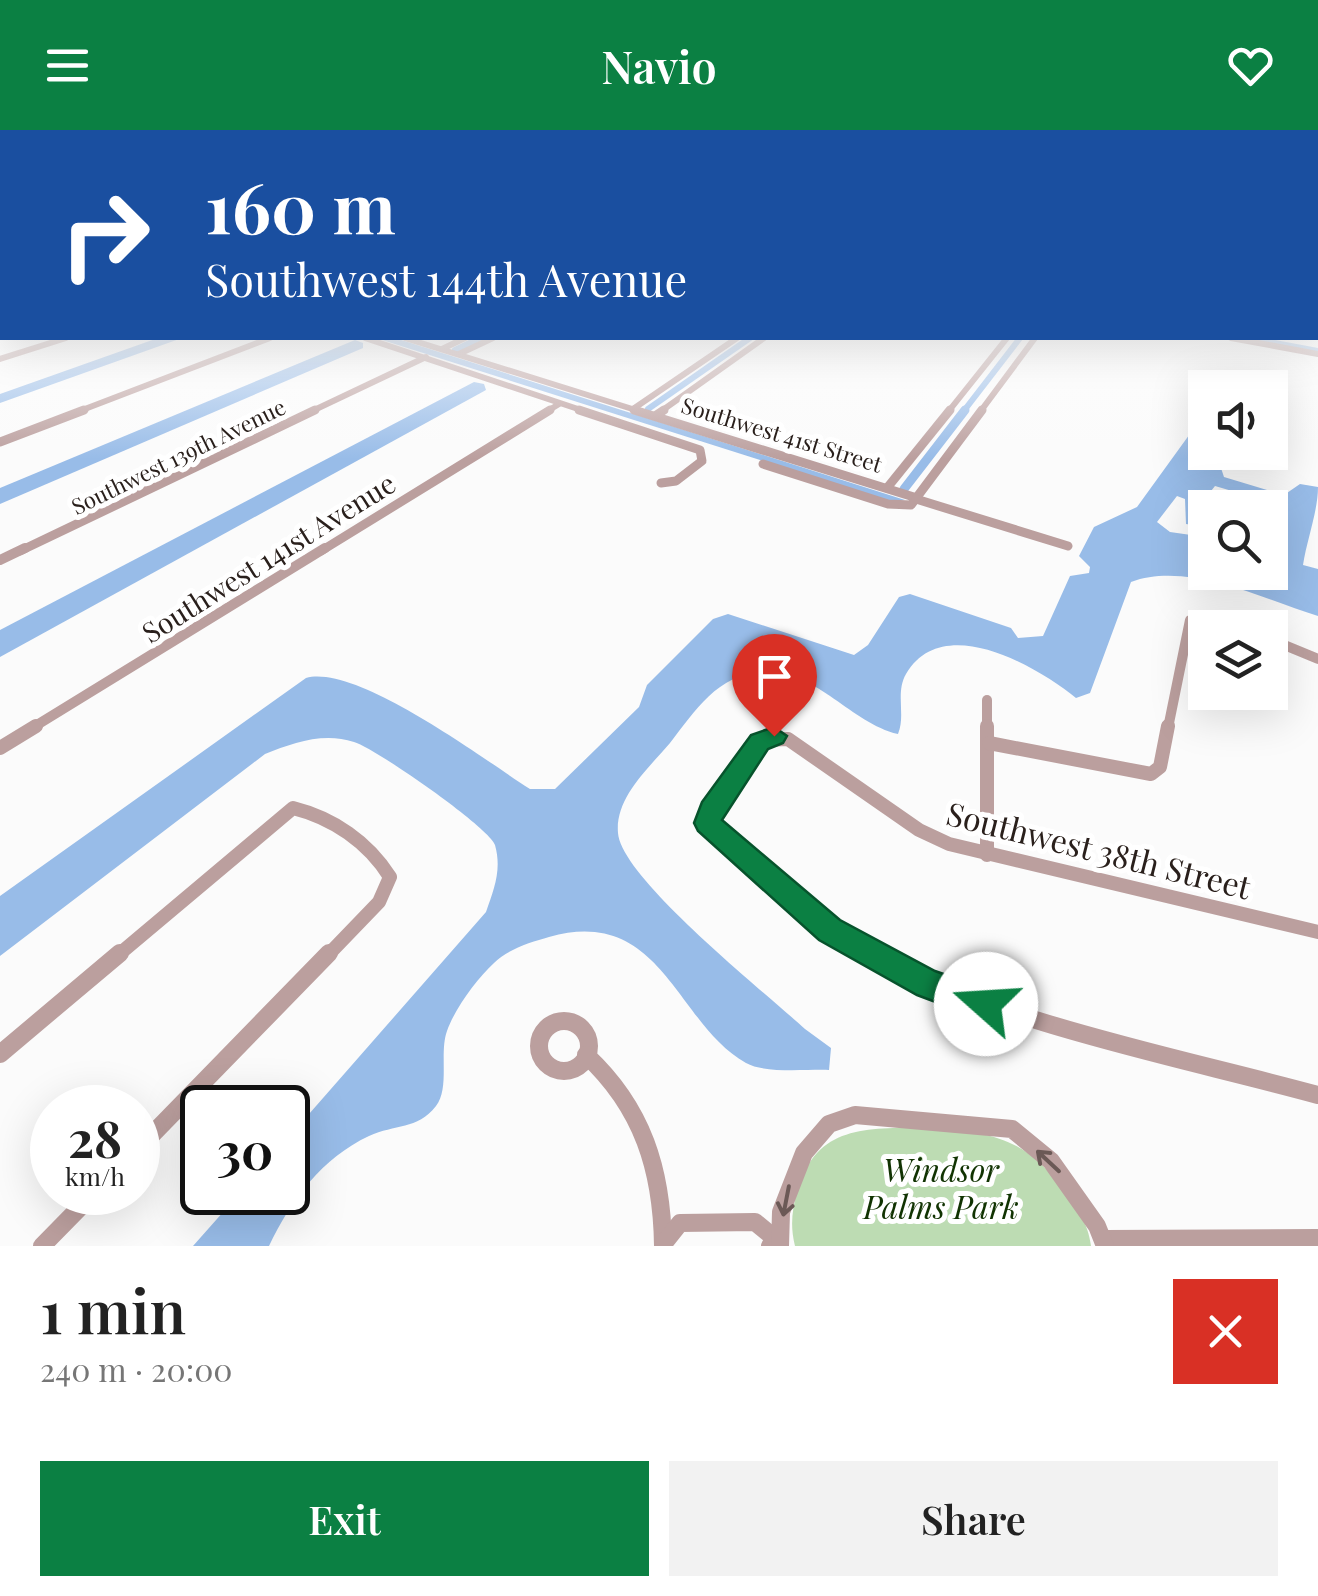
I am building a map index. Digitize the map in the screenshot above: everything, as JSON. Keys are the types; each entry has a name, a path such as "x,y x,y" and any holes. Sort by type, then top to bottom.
{"street":[{"path":"0,442 226,355"},
{"path":"420,355 700,450 705,456 676,481 661,483"},
{"name":"Southwest 41st Street","path":"462,355 1068,546"},
{"path":"633,408 712,355"},
{"path":"656,416 740,355"},
{"path":"886,488 993,355"},
{"path":"763,464 905,506 917,498 1022,355"},
{"name":"Southwest 139th Avenue","path":"0,560 426,357"},
{"name":"Southwest 141st Avenue","path":"0,748 559,404"},
{"path":"988,743 1151,774 1160,767 1188,630"},
{"path":"1288,647 1318,658"},
{"path":"986,700 987,855"},
{"name":"Southwest 38th Street","path":"1318,932 987,855 919,830 801,746 774,736 760,742 712,810 708,823 830,930 928,984 986,1004 1318,1095"},
{"path":"0,1054 293,808 313,811 382,860 390,878 379,902 160,1126"},
{"path":"586,1055 626,1092 646,1133 656,1168 665,1245"},
{"path":"776,1244 791,1172 814,1136 844,1116 971,1122 1015,1130 1067,1178 1105,1242 1318,1238"},
{"path":"42,1246 72,1215"},
{"path":"665,1245 680,1224 755,1222 776,1244"}],"green space":[{"name":"Windsor Palms Park","path":"925,1127 987,1135 1019,1147 1048,1172 1077,1210 1091,1246 795,1246 792,1218 797,1191 817,1153 831,1142 864,1130"}],"water":[{"path":"110,355 134,355 0,403 0,394"},
{"path":"319,355 347,355 0,504 0,488"},
{"path":"430,355 449,355 905,500 892,502"},
{"path":"474,382 484,384 486,390 0,657 0,630"},
{"path":"1188,436 1188,470 1222,470 1224,477 1267,490 1215,486 1212,490 1188,490 1188,524 1185,499 1177,496 1157,522 1170,532 1188,535 1188,577 1153,577 1131,582 1090,693 1076,698 1039,672 991,651 943,647 922,656 906,674 898,734 880,728 800,679 782,673 746,674 720,687 698,707 644,773 622,807 618,833 625,853 643,878 729,963 831,1048 829,1070 775,1070 746,1063 722,1045 643,953 618,938 587,932 549,937 500,958 467,994 447,1031 442,1090 429,1114 352,1145 310,1182 310,1113 486,912 497,871 495,845 474,823 407,773 366,747 342,739 308,740 265,754 0,956 0,896 306,678 328,678 356,685 420,717 530,789 555,789 639,707 647,685 713,619 728,614 854,655 868,645 899,597 910,594 1011,628 1018,638 1043,636 1070,576 1089,573 1090,567 1079,556 1094,527 1137,507"},
{"path":"1300,484 1318,487 1303,565 1318,569 1318,616 1243,590 1288,590 1288,492"},
{"path":"220,1215 285,1215 269,1246 193,1246"}],"waterway":[{"path":"648,409 725,355"},
{"path":"963,412 1007,355"},
{"path":"904,489 965,410"}],"route":[{"path":"774,736 760,742 712,810 708,823 830,930 928,984 986,1004"}]}
